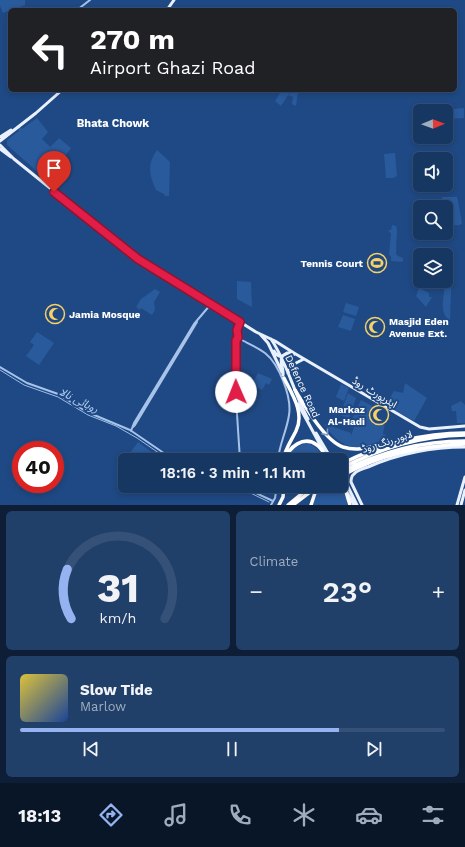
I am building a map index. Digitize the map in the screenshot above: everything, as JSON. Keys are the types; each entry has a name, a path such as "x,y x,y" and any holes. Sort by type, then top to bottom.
{"highway":[{"path":"284,376 299,414 298,425 285,453"},
{"path":"294,390 308,412 335,443 342,447 358,449 424,436 465,434"},
{"name":"لاہور رنگ روڈ","path":"348,465 371,454 409,442 465,434"},
{"path":"288,453 289,450 297,444 307,441 316,444 324,453"},
{"path":"348,460 363,453 393,442"},
{"name":"لاہور رنگ روڈ","path":"348,469 374,457 413,446 438,442 465,444"},
{"path":"348,473 381,458 409,450 437,445 465,444"},
{"path":"279,505 283,493"},
{"path":"288,505 303,493"},
{"path":"293,505 309,493"},
{"path":"311,505 315,493"},
{"path":"346,493 350,505"}],"main road":[{"path":"1,137 36,113 60,92"},
{"path":"0,141 4,134 21,124"},
{"path":"1,137 1,149 123,248 138,259 260,334 270,344 277,355 281,357"},
{"name":"ایئرپورٹ روڈ","path":"260,334 271,339 420,427 429,429 465,426"},
{"name":"Defence Road","path":"271,339 281,357 302,408 328,453"},
{"name":"Defence Road","path":"267,342 300,408 325,453"},
{"path":"284,376 284,371 280,363 281,357 284,354 295,354"},
{"path":"288,374 292,365 304,359"},
{"path":"362,505 351,482 352,476 357,472 387,459 411,453 465,444"},
{"path":"457,505 465,477"},
{"path":"348,490 358,505"},
{"path":"461,505 465,490"},
{"path":"347,493 354,505"}],"street":[{"path":"80,8 90,0"},
{"path":"131,431 134,423 194,324 211,304"},
{"path":"240,322 237,330 238,338 236,340 236,395 240,453"},
{"path":"238,338 265,352 272,359 287,392 290,406 289,415 280,453"},
{"path":"0,367 27,383 58,394 87,412 131,431 164,453"},
{"path":"256,493 273,501"},
{"path":"271,505 276,493"}],"shaded area":[{"path":"0,0 25,0 25,5 17,8 8,8 8,11 3,13 0,6"},
{"path":"281,92 290,94 290,92 298,92 296,106 292,104 293,97 288,95 281,106 275,101"},
{"path":"464,108 464,118 453,119 453,109"},
{"path":"37,118 48,132 42,139 50,147 59,138 71,148 47,180 7,145 7,140 19,131 18,128 21,127 22,129"},
{"path":"157,150 170,162 169,196 165,196 156,190 152,179 150,165"},
{"path":"395,153 397,176 393,178 386,178 384,154"},
{"path":"442,197 457,197 462,223 460,225 453,226 453,200 442,200"},
{"path":"392,225 396,226 397,229 396,254 403,258 403,262 391,261 391,256 389,255 391,234 388,230 391,230"},
{"path":"237,281 251,282 252,307 237,299"},
{"path":"419,288 429,293 429,297 432,297 426,307 416,296"},
{"path":"444,288 451,288 450,320 446,317 444,312"},
{"path":"155,289 160,292 154,302 155,310 152,315 141,308 140,310 136,307 141,299"},
{"path":"346,303 359,307 356,316 343,312"},
{"path":"343,315 355,319 351,331 338,327"},
{"path":"37,332 54,343 39,365 26,356 34,345 30,342"},
{"path":"258,373 272,379 269,385 266,383 262,390 255,386 256,384 253,382"},
{"path":"405,383 427,398 414,421 386,405 394,391 403,393"},
{"path":"341,384 349,388 344,401 336,397"},
{"path":"348,393 356,398 349,418 340,415"},
{"path":"361,400 378,409 374,417 385,422 383,434 386,435 385,440 366,446 353,447 336,439 324,424 351,433 351,436 356,421 352,419"},
{"path":"461,401 465,405 465,423 457,423 456,411 452,411 451,406"},
{"path":"138,442 153,453 130,453"},
{"path":"308,443 314,446 320,453 291,453 292,450"},
{"path":"318,493 343,493 347,499 348,505 312,505 315,495"}],"waterway":[{"name":"روہائی نالا","path":"0,370 24,385 58,397 88,415 116,426 159,453"},
{"name":"روہائی نالا","path":"250,493 269,502"}],"place":[{"name":"Tennis Court","path":"377,263"},
{"name":"Jamia Mosque","path":"55,314"},
{"name":"Masjid Eden Avenue Ext.","path":"375,327"},
{"name":"Markaz Al-Hadi","path":"379,415"}],"district":[{"name":"Bhata Chowk","path":"113,123"}],"route":[{"path":"54,192 138,259 240,322 237,330 238,338 236,340 236,392"}]}
